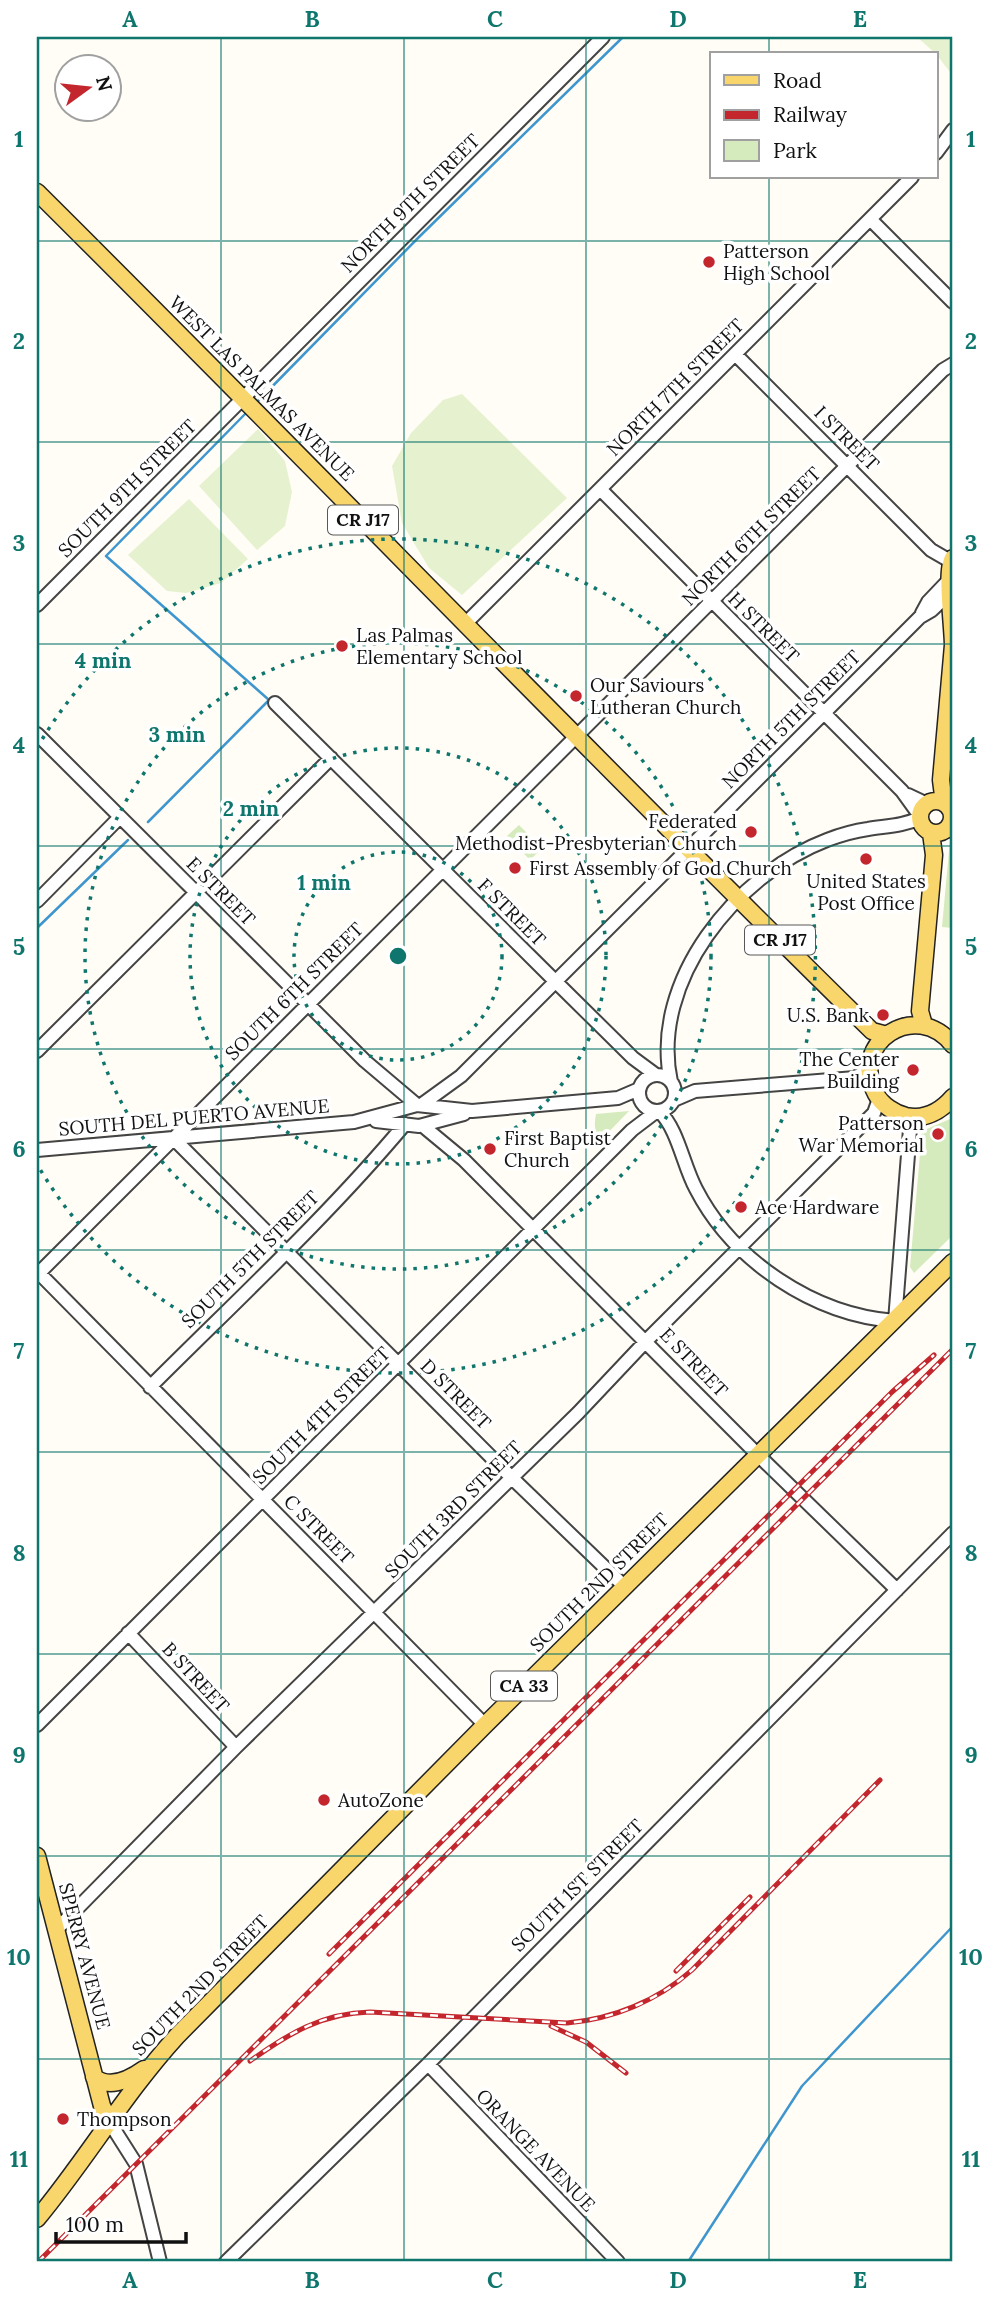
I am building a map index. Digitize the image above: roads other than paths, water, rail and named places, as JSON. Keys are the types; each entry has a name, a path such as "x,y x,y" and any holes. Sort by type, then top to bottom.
{"main road":[{"name":"WEST LAS PALMAS AVENUE","path":"37,192 879,1037"},
{"path":"928,612 944,607 952,579"},
{"path":"918,1020 940,817 953,646 952,579"},
{"path":"918,1020 879,1037 877,1095 915,1123 950,1105"},
{"path":"918,1020 951,1038"},
{"name":"SOUTH 2ND STREET","path":"110,2123 161,2053 624,1586 953,1262"},
{"name":"SPERRY AVENUE","path":"37,1856 94,2077 110,2123"},
{"path":"94,2077 105,2084 123,2080 148,2067 161,2053"},
{"name":"CA 33","path":"37,2219 110,2123"}],"street":[{"name":"NORTH 9TH STREET","path":"245,399 603,37"},
{"path":"944,146 953,130"},
{"name":"NORTH 7TH STREET","path":"466,624 911,178"},
{"path":"870,219 953,302"},
{"name":"NORTH 6TH STREET","path":"577,736 948,367 953,352"},
{"name":"I STREET","path":"735,354 931,550 952,579"},
{"name":"SOUTH 9TH STREET","path":"37,605 245,399"},
{"name":"H STREET","path":"600,489 902,791 940,817"},
{"name":"NORTH 5TH STREET","path":"689,849 928,612 928,602 952,579"},
{"name":"F STREET","path":"275,703 633,1058 657,1075"},
{"name":"E STREET","path":"37,734 378,1074 419,1105"},
{"name":"SOUTH 6TH STREET","path":"38,1272 577,736"},
{"path":"37,1051 331,758"},
{"path":"37,901 120,817"},
{"path":"915,1123 895,1321 873,1319 809,1296 767,1271 739,1247 709,1211 698,1193 658,1097 674,1009 689,968 713,927 738,897 771,870 808,848 849,833 940,817"},
{"path":"419,1105 461,1076 689,849"},
{"path":"657,1075 668,1051"},
{"name":"F STREET","path":"633,1058 658,1097"},
{"name":"E STREET","path":"378,1074 402,1109"},
{"name":"SOUTH DEL PUERTO AVENUE","path":"37,1150 354,1122 375,1121 421,1126 438,1115 618,1098 658,1097 657,1075"},
{"path":"438,1115 461,1076"},
{"path":"658,1097 695,1091 877,1095"},
{"name":"SOUTH 3RD STREET","path":"57,1929 236,1747 512,1478 739,1247 877,1095"},
{"path":"448,1096 454,1105 477,1111"},
{"name":"SOUTH 4TH STREET","path":"37,1725 534,1230 632,1130 658,1097"},
{"name":"SOUTH DEL PUERTO AVENUE","path":"354,1122 419,1105 438,1115"},
{"path":"402,1109 404,1123"},
{"name":"E STREET","path":"438,1115 464,1160"},
{"path":"375,1121 388,1127 394,1137"},
{"name":"SOUTH 5TH STREET","path":"150,1387 376,1158 404,1123"},
{"name":"E STREET","path":"421,1126 464,1160 757,1454 897,1590"},
{"name":"SOUTH 5TH STREET","path":"376,1158 421,1126"},
{"name":"D STREET","path":"173,1138 512,1478 624,1586"},
{"name":"C STREET","path":"38,1272 485,1725"},
{"name":"SOUTH 1ST STREET","path":"226,2262 428,2064 953,1534"},
{"name":"B STREET","path":"128,1633 236,1747"},
{"name":"ORANGE AVENUE","path":"428,2064 618,2262"},
{"name":"SPERRY AVENUE","path":"110,2123 136,2164 160,2262"}],"waterway":[{"path":"257,402 418,238 623,37"},
{"path":"148,822 269,700 106,556 247,412"},
{"path":"37,928 128,840"},
{"path":"688,2262 802,2086 953,1926"}],"railway":[{"path":"38,2262 953,1349"},
{"path":"329,1954 892,1392 934,1355"},
{"path":"250,2061 306,2027 353,2013 567,2023 618,2013 634,2007 664,1991 692,1970 880,1780"},
{"path":"676,1971 750,1897"},
{"path":"551,2026 586,2042 626,2073"}],"place":[{"name":"Patterson High School","path":"709,262"},
{"name":"Las Palmas Elementary School","path":"342,646"},
{"name":"Our Saviours Lutheran Church","path":"576,696"},
{"name":"Federated Methodist-Presbyterian Church","path":"751,832"},
{"name":"United States Post Office","path":"866,859"},
{"name":"First Assembly of God Church","path":"515,868"},
{"name":"U.S. Bank","path":"883,1015"},
{"name":"The Center Building","path":"913,1070"},
{"name":"Patterson War Memorial","path":"938,1134"},
{"name":"First Baptist Church","path":"490,1149"},
{"name":"Ace Hardware","path":"741,1207"},
{"name":"AutoZone","path":"324,1800"},
{"name":"Thompson","path":"63,2119"}]}
